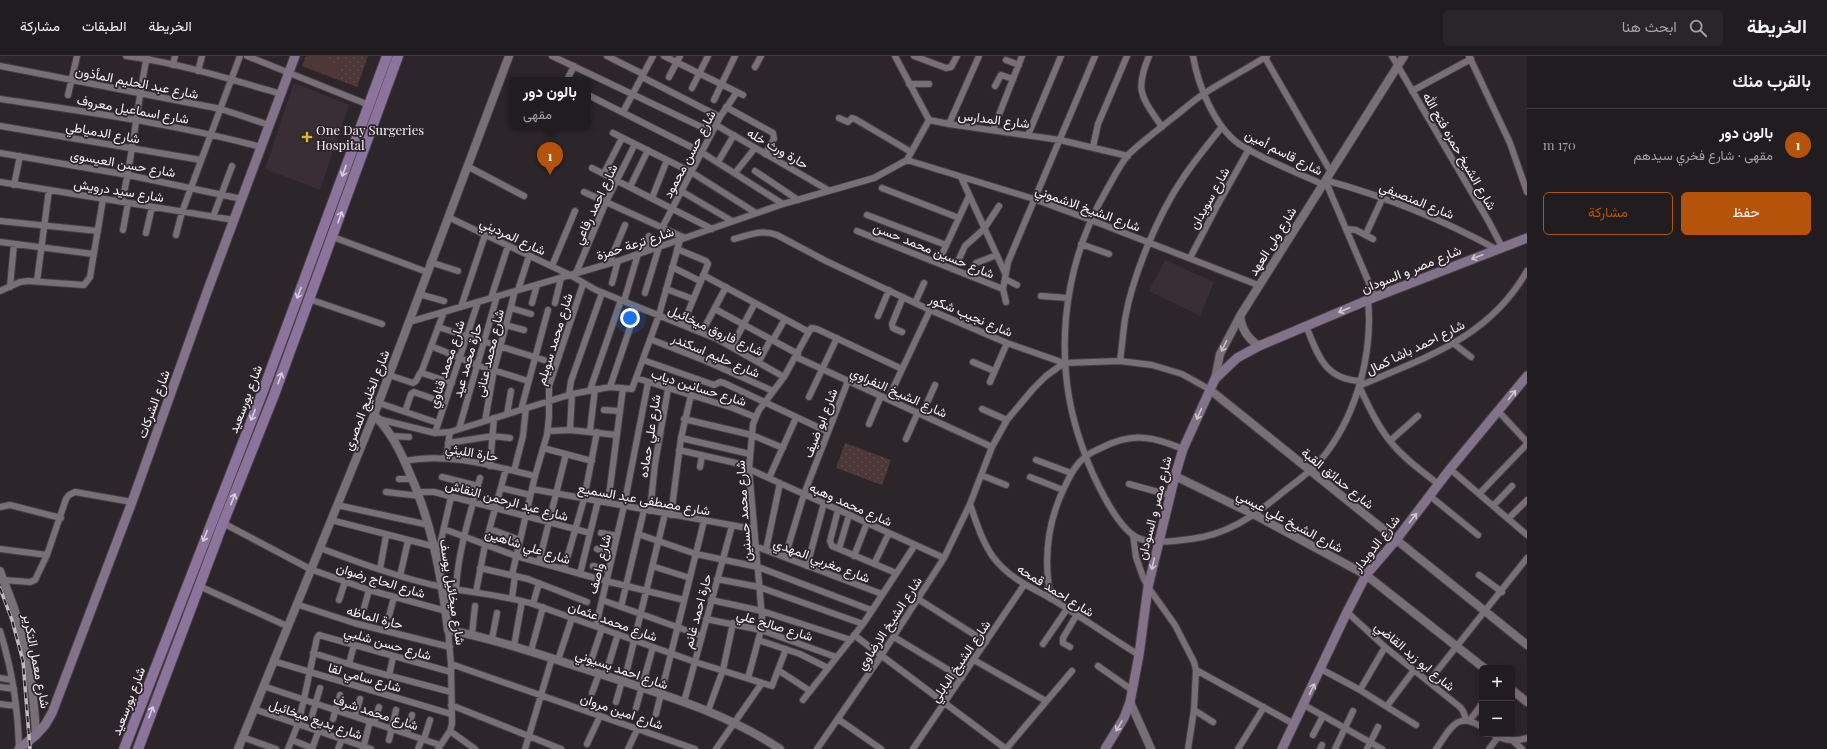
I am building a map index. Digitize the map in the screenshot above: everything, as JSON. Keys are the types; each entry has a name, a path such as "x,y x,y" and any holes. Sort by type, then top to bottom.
{"main road":[{"name":"شارع الشركات","path":"19,748 36,735 45,725 52,713 132,502 295,56"},
{"name":"شارع بورسعيد","path":"124,749 263,391 387,56"},
{"name":"شارع بورسعيد","path":"138,749 199,586 274,395 398,56"},
{"name":"شارع مصر و السودان","path":"1105,749 1124,718 1130,702 1139,655 1148,587 1169,495 1183,449 1215,379 1237,358 1259,346 1371,298 1527,238"},
{"name":"شارع الدويدار","path":"1283,749 1347,612 1366,575 1396,540 1450,469 1499,412 1527,376"}],"street":[{"path":"68,95 77,56"},
{"path":"126,56 147,57 281,94"},
{"path":"173,65 175,56"},
{"path":"198,71 202,56"},
{"path":"176,235 182,212 240,56"},
{"path":"247,56 369,105"},
{"name":"شارع الخليج المصري","path":"238,749 310,569 376,417 379,403 430,262 509,56"},
{"path":"552,56 712,132"},
{"path":"607,56 720,117"},
{"path":"624,112 653,56"},
{"path":"664,56 722,84"},
{"path":"670,77 680,56"},
{"path":"692,88 708,56"},
{"path":"714,100 735,56"},
{"path":"755,67 761,56"},
{"path":"895,56 929,120 907,160"},
{"path":"914,56 931,59 946,68 952,65 957,56"},
{"path":"948,124 979,56"},
{"path":"993,130 1022,56"},
{"path":"1028,134 1061,56"},
{"path":"1006,302 1003,289 1008,262 1095,56"},
{"path":"1093,147 1098,124 1128,56"},
{"path":"1149,56 1142,72 1140,82 1141,92 1162,127"},
{"name":"شارع قاسم أمين","path":"1193,56 1198,80 1203,94 1222,127 1234,139 1249,149 1324,182"},
{"name":"شارع الشيخ حمزه فتح الله","path":"1392,56 1489,222 1499,248"},
{"name":"شارع ولى العهد","path":"1215,379 1220,354 1258,285 1404,56"},
{"path":"123,230 128,175 137,120 139,94 147,57"},
{"path":"1324,182 1346,229 1371,298 1369,332 1360,384 1345,420 1327,452 1310,470 1255,515 1237,525 1199,538 1179,541 1144,540 1133,535 1119,520 1094,477 1077,433 1068,400 1064,363 1068,298 1081,244 1091,220 1128,156 1203,94 1265,57 1330,172"},
{"path":"1412,91 1470,58 1526,181 1527,192"},
{"path":"1006,60 1019,65"},
{"name":"شارع عبد الحليم المأذون","path":"0,66 70,81 221,109 269,125"},
{"path":"568,77 574,66"},
{"path":"995,86 1001,75 1013,79"},
{"name":"شارع حسن محمود","path":"662,228 720,117 726,107 740,93 722,84"},
{"path":"909,84 929,84"},
{"path":"591,96 701,152 783,204"},
{"name":"شارع اسماعيل معروف","path":"0,99 137,120 211,134 261,147"},
{"path":"726,107 773,133 774,139 765,154"},
{"path":"839,118 848,122 852,118 855,119 912,152"},
{"name":"شارع المدارس","path":"929,120 948,124 1028,134 1093,147 1128,156"},
{"name":"حارة ورث خله","path":"716,125 828,190"},
{"name":"شارع الدمياطي","path":"0,126 201,160"},
{"path":"1120,361 1125,319 1129,301 1150,242 1171,197 1182,179 1222,127"},
{"path":"613,133 691,172 756,213"},
{"path":"718,162 734,135"},
{"path":"604,173 622,138"},
{"name":"شارع احمد رفاعي","path":"573,274 616,180 635,144"},
{"path":"735,173 755,148"},
{"name":"شارع سويدان","path":"1190,258 1249,149"},
{"path":"630,187 648,150"},
{"name":"شارع حسن العيسوى","path":"0,153 192,187 242,199"},
{"path":"14,185 20,156"},
{"path":"652,198 667,160"},
{"name":"شارع الشيخ الاشموني","path":"907,160 1034,200 1091,220 1258,285"},
{"name":"شارع ترعة حمزة","path":"409,322 641,253 828,190 868,181 880,176 907,160"},
{"path":"213,217 232,166"},
{"path":"467,166 524,196"},
{"path":"592,168 712,229"},
{"path":"755,171 798,200"},
{"path":"961,178 968,196 997,255 1005,276 1017,284"},
{"name":"شارع سيد درويش","path":"0,182 234,220"},
{"name":"شارع المنصيفي","path":"1324,182 1383,197 1430,215 1499,248"},
{"path":"882,188 959,218"},
{"path":"37,281 49,190"},
{"path":"681,191 732,222"},
{"path":"376,417 435,433 450,432 592,389 610,387 632,388 659,315 677,249 682,239 662,228 584,192"},
{"path":"938,263 968,196"},
{"path":"1366,234 1383,197"},
{"path":"0,291 20,282 37,281 80,286 84,285 88,280 94,254 103,199"},
{"path":"959,259 969,241 984,229 999,206"},
{"path":"146,233 152,207"},
{"path":"552,266 575,212"},
{"path":"867,215 946,245"},
{"name":"شارع المرديني","path":"448,217 529,256 573,274 583,284 622,301"},
{"path":"0,221 98,231"},
{"path":"609,263 624,225"},
{"path":"1346,229 1366,234 1373,239"},
{"name":"شارع حسين محمد حسن","path":"857,231 1003,289"},
{"name":"شارع نجيب شكور","path":"734,239 758,232 769,232 930,310 1007,343 1064,363 1120,361 1152,365 1168,369 1190,378 1209,390"},
{"path":"461,307 485,235"},
{"path":"590,431 592,389 622,301 649,236"},
{"path":"333,237 427,272"},
{"path":"0,242 94,254"},
{"path":"10,287 14,244"},
{"path":"1081,244 1109,254"},
{"path":"491,298 508,246"},
{"path":"645,293 659,247"},
{"path":"677,249 707,262 708,265 683,324"},
{"path":"976,263 997,255"},
{"name":"شارع محمد عنانى","path":"485,421 494,370 500,347 511,308 529,256"},
{"path":"612,283 618,260"},
{"path":"430,262 458,271"},
{"path":"672,267 726,287 809,332 812,328 817,328 902,370"},
{"name":"شارع احمد باشا كمال","path":"1360,384 1453,343 1480,326 1508,300 1527,270"},
{"path":"555,303 561,278"},
{"path":"915,303 924,283"},
{"name":"شارع محمد سويلم","path":"512,598 516,556 535,476 548,430 549,386 583,284"},
{"path":"532,303 537,285"},
{"path":"702,332 726,287"},
{"path":"666,289 693,299"},
{"path":"878,316 889,290"},
{"path":"570,430 571,381 602,293"},
{"path":"419,294 444,302"},
{"name":"حارة محمد عيد","path":"459,429 497,296"},
{"path":"1041,296 1068,298"},
{"path":"902,332 893,328 892,324 903,297"},
{"path":"309,299 382,324"},
{"name":"شارع فاروق ميخائيل","path":"622,301 683,324 732,346 784,377"},
{"name":"شارع محمد قناوي","path":"435,433 478,302"},
{"path":"732,346 755,303"},
{"path":"610,387 637,307"},
{"path":"511,308 531,314"},
{"name":"شارع الشيخ النفراوي","path":"715,309 823,370 992,447"},
{"path":"514,471 523,436 524,409 528,381 548,310"},
{"path":"888,399 930,310"},
{"path":"390,375 413,383 417,380 444,312"},
{"path":"1240,316 1243,330 1252,342 1259,346"},
{"path":"759,361 785,319"},
{"path":"506,325 524,330"},
{"path":"1306,326 1320,358 1329,370 1343,378 1360,384 1382,430 1390,441 1412,463 1438,484"},
{"path":"438,327 544,360"},
{"name":"شارع محمد حسنين","path":"748,678 761,630 762,611 753,529 749,467 755,417 764,402 784,377 809,332"},
{"path":"809,397 837,338"},
{"name":"شارع حليم اسكندر","path":"650,339 713,364 773,391"},
{"path":"990,382 1007,343"},
{"path":"1453,343 1471,357"},
{"path":"431,346 460,359 528,381"},
{"path":"643,360 714,385 720,382 724,383 828,432"},
{"path":"973,362 994,371"},
{"name":"شارع الشيخ الارضاوي","path":"817,749 894,637 944,558 970,504 992,447 1007,420 1033,388 1064,363"},
{"path":"421,373 452,383"},
{"name":"شارع حسانين دياب","path":"636,378 648,383 733,408 755,417"},
{"name":"شارع ابو ضيف","path":"785,557 804,494 848,381"},
{"name":"شارع واصف","path":"588,670 599,627 602,600 624,506 648,383"},
{"path":"906,440 935,385"},
{"path":"608,503 623,388"},
{"name":"شارع علي حماده","path":"621,607 638,534 647,510 668,389"},
{"name":"شارع حدائق القبة","path":"1209,390 1527,645"},
{"path":"507,414 511,391"},
{"path":"405,412 411,394 414,392 445,403"},
{"path":"616,702 623,682 641,614 652,566 668,514 684,419 691,395"},
{"path":"869,424 881,396"},
{"path":"379,403 438,423"},
{"path":"982,409 1007,420"},
{"path":"604,410 620,411"},
{"path":"1479,494 1527,443 1499,412"},
{"path":"1390,441 1418,416"},
{"name":"شارع ميخائيل يوسف","path":"376,417 392,436 413,479 436,547 446,611 452,664 450,731"},
{"path":"490,466 494,418"},
{"path":"769,478 796,418"},
{"path":"684,419 752,435 783,448"},
{"path":"548,430 590,431 617,434"},
{"path":"446,458 450,432"},
{"path":"564,569 584,499 597,432"},
{"path":"392,436 409,437"},
{"path":"448,443 493,436 510,438"},
{"path":"681,438 750,454"},
{"path":"1051,599 1048,582 1047,549 1053,515 1071,474 1086,456 1107,445 1132,438 1158,440 1183,449"},
{"path":"700,467 707,444"},
{"path":"543,448 592,461"},
{"name":"شارع محمد وهبه","path":"679,450 749,467 769,478 944,558"},
{"path":"539,562 566,454"},
{"name":"حارة الليثي","path":"405,462 424,458 446,458 535,476"},
{"path":"1036,460 1071,474"},
{"path":"476,592 485,544 506,469"},
{"path":"1450,469 1527,535"},
{"path":"981,475 1006,485"},
{"name":"شارع الشيخ علي عيسي","path":"1175,476 1255,515 1366,575 1480,665"},
{"path":"442,477 478,486"},
{"path":"1030,477 1063,490"},
{"path":"456,589 458,566 464,537 480,478"},
{"path":"399,479 413,479"},
{"path":"766,550 780,483"},
{"path":"1129,484 1169,495"},
{"path":"1493,506 1512,486"},
{"name":"شارع مصطفى عبد السميع","path":"501,488 555,494 753,529"},
{"path":"3,580 30,582 35,580 47,555 61,518 66,499 72,493 75,492 132,502"},
{"name":"شارع عبد الرحمن النقاش","path":"386,492 419,494 434,492 526,517 590,532"},
{"path":"1430,496 1478,535"},
{"path":"437,558 452,497"},
{"path":"1508,519 1527,500"},
{"path":"580,574 598,501"},
{"path":"807,566 824,503"},
{"name":"شارع احمد قمحه","path":"970,504 983,540 994,557 1008,572 1024,585 1051,599 1139,655"},
{"path":"0,507 10,505 61,518"},
{"path":"337,505 429,525"},
{"path":"838,510 830,541 832,546 896,573"},
{"path":"839,549 849,515"},
{"path":"331,520 386,536 436,547"},
{"path":"656,714 704,521"},
{"name":"شارع الحاج رضوان","path":"224,523 310,569 369,590 446,611"},
{"path":"854,556 867,523"},
{"name":"حارة احمد غانم","path":"684,702 732,526"},
{"path":"490,529 520,540"},
{"name":"شارع علي شاهين","path":"444,530 516,556 606,581 684,600"},
{"path":"601,533 617,536"},
{"path":"874,564 889,533"},
{"path":"638,534 696,554 758,567 871,610"},
{"path":"1133,535 1139,567 1148,587 1175,625 1194,662 1196,670 1194,710 1188,749"},
{"path":"380,569 386,536"},
{"path":"400,576 408,541"},
{"path":"803,700 836,657 853,638 915,545"},
{"name":"شارع مغربي المهدي","path":"755,546 882,594"},
{"name":"شارع محمد عثمان","path":"320,548 400,576 442,587 522,600 671,654 772,686 778,670"},
{"path":"0,549 47,555"},
{"path":"597,549 613,553"},
{"path":"1430,681 1502,592 1527,558"},
{"path":"593,566 609,570"},
{"path":"652,566 690,578"},
{"path":"480,568 514,575 587,602"},
{"name":"شارع معمل التكرير","path":"0,571 14,606 24,644 34,698 36,735"},
{"path":"1479,575 1502,592"},
{"path":"717,579 759,587 863,624"},
{"path":"339,600 345,582"},
{"path":"533,604 539,584"},
{"name":"شارع الشيخ البابلي","path":"913,749 1024,585"},
{"path":"199,586 287,626"},
{"path":"364,608 369,590"},
{"path":"389,616 394,597"},
{"path":"918,599 986,642"},
{"path":"514,646 522,600"},
{"path":"602,600 702,636"},
{"path":"711,600 762,611 853,638 881,656 1006,749 1072,671"},
{"name":"حارة الماظه","path":"296,604 354,623 450,647"},
{"path":"472,634 475,606"},
{"path":"531,651 543,607"},
{"path":"1043,644 1066,609"},
{"name":"شارع ابو زيد القاضي","path":"1347,612 1385,647 1430,681 1460,707 1468,720"},
{"path":"492,639 497,613"},
{"path":"1070,647 1063,643 1063,638 1076,616"},
{"path":"525,749 540,696 572,618"},
{"name":"شارع صالح علي","path":"706,619 733,623 761,630 836,657"},
{"path":"708,711 723,670 733,623"},
{"name":"شارع احمد بسيوني","path":"448,630 492,639 684,702 734,722 780,749"},
{"path":"0,631 3,652 14,689 19,748"},
{"path":"592,693 602,675 618,634"},
{"name":"شارع حسن شلبي","path":"314,653 319,635 393,657 451,672"},
{"path":"894,637 962,678"},
{"path":"758,640 786,649 828,668"},
{"path":"349,664 354,645"},
{"path":"636,708 643,688 652,647"},
{"path":"1360,690 1385,647"},
{"path":"786,649 778,670 810,691"},
{"path":"288,749 298,724 314,653 388,676 451,692"},
{"path":"388,676 393,657"},
{"path":"974,660 1046,701"},
{"name":"شارع سامي لقا","path":"273,661 451,714"},
{"name":"شارع امين مروان","path":"452,664 695,749"},
{"path":"1098,666 1132,690"},
{"path":"1321,669 1360,690 1416,725"},
{"path":"1196,670 1294,724"},
{"path":"1387,706 1414,670"},
{"path":"0,678 12,680"},
{"path":"716,749 762,683"},
{"name":"شارع محمد شرف","path":"263,686 392,728 423,739 439,747"},
{"path":"0,687 14,689"},
{"path":"312,716 320,688"},
{"path":"1515,693 1527,702"},
{"path":"333,720 340,695"},
{"path":"355,716 360,699"},
{"path":"1130,702 1150,749"},
{"path":"0,704 16,706"},
{"path":"451,705 561,749"},
{"path":"1304,705 1344,729 1382,749"},
{"path":"363,748 379,707"},
{"path":"1238,749 1264,707"},
{"path":"1436,749 1456,723 1468,720 1479,707"},
{"name":"شارع بديع ميخائيل","path":"254,709 342,739 363,748 371,749"},
{"path":"389,740 396,710"},
{"path":"1194,710 1213,722"},
{"path":"1334,749 1353,711"},
{"path":"407,734 412,715"},
{"path":"587,744 600,716"},
{"path":"1313,735 1323,716"},
{"path":"838,719 881,749"},
{"path":"418,749 430,720"},
{"path":"1468,720 1479,726"},
{"path":"292,740 312,748 321,724"},
{"path":"1367,749 1378,727"},
{"path":"628,749 638,728"},
{"path":"439,747 450,731 471,748"},
{"path":"242,737 276,749"},
{"path":"1489,749 1495,737"},
{"path":"1499,737 1513,741 1522,749"},
{"path":"1513,741 1527,738"},
{"path":"338,749 342,739"}],"shaded area":[{"path":"306,56 368,56 357,87 302,66"},
{"path":"307,56 326,56 330,63 335,64 343,61 337,78 304,66"},
{"name":"One Day Surgeries Hospital","path":"294,83 349,105 320,190 265,169"},
{"path":"1165,260 1214,282 1200,316 1149,291"},
{"path":"845,443 891,460 882,485 836,468"}],"railway":[{"path":"0,588 12,620 23,661 30,749"}],"place":[{"name":"One Day Surgeries Hospital","path":"307,137"},
{"name":"بالون دور","path":"550,175"}]}
